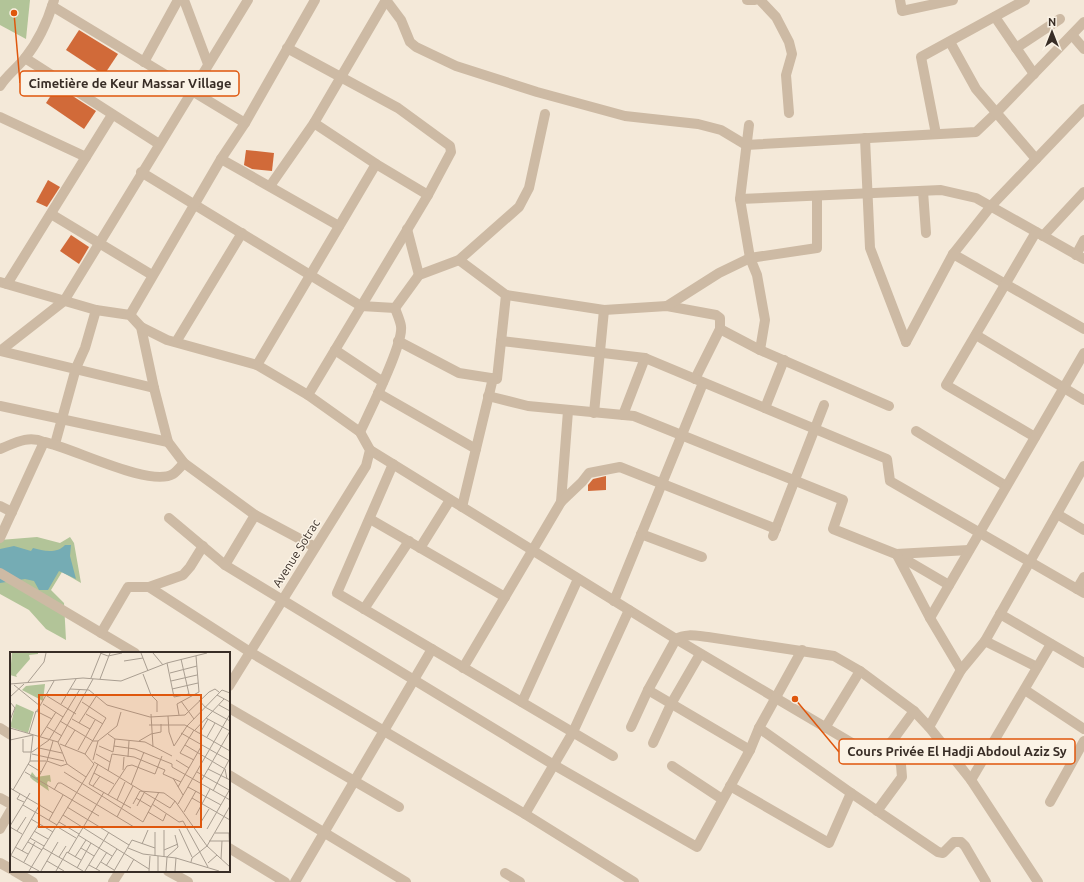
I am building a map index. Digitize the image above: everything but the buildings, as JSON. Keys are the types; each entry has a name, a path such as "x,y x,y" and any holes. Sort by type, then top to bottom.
{"street":[{"path":"144,62 178,0"},
{"path":"184,0 208,64"},
{"path":"0,351 64,301 141,172 193,92 208,64 248,0"},
{"path":"130,315 194,204 245,123 314,0"},
{"path":"270,186 314,123 386,0 401,20 410,42 416,47 456,66 537,92 625,116 698,124 721,130 746,145 976,132 1084,22"},
{"path":"748,0 755,0"},
{"path":"760,0 776,17 789,42 792,54 786,76 789,114"},
{"path":"900,0 902,11 953,0"},
{"path":"936,134 921,57 995,17 1009,4 1026,0"},
{"path":"0,86 4,73 25,58 42,30 53,3 144,62 245,123"},
{"path":"995,17 1034,74"},
{"path":"1016,48 1060,19"},
{"path":"1072,34 1084,49"},
{"path":"950,42 976,89 1036,158"},
{"path":"287,48 342,76 398,108 450,146 451,152 428,195 308,395"},
{"path":"25,58 159,144"},
{"path":"865,138 870,248 906,342 953,254 991,206 1084,109"},
{"path":"395,308 419,275 459,260 519,208 529,188 546,114"},
{"path":"112,115 51,214 3,283 96,310 130,315 141,327 176,342 257,365 308,395 360,432 370,450 700,654 879,759 914,711"},
{"path":"0,116 86,157"},
{"path":"314,123 376,164 428,195"},
{"path":"749,125 740,199 750,258 757,275 765,320 760,350"},
{"path":"221,159 339,226"},
{"path":"257,365 376,164"},
{"path":"141,172 362,306 395,308"},
{"path":"740,199 941,190 976,198 1080,257 1084,240"},
{"path":"923,191 926,233"},
{"path":"1035,437 946,386 1006,285 1039,234 1084,192"},
{"path":"667,306 719,273 750,258 817,248 817,196"},
{"path":"51,214 152,275"},
{"path":"407,229 419,275"},
{"path":"176,342 242,233"},
{"path":"953,254 1084,329"},
{"path":"459,260 506,295 604,310 667,306 716,315 720,318 720,329 699,381 682,435 614,601"},
{"path":"398,341 459,373 497,379 506,295"},
{"path":"360,432 383,382 398,341 401,327 395,308"},
{"path":"55,444 63,420 76,368 85,348 96,310"},
{"path":"594,413 604,310"},
{"path":"141,327 154,388 168,442 184,463 255,515 315,547"},
{"path":"720,329 760,350 889,406"},
{"path":"976,335 1084,400"},
{"path":"501,341 645,358 887,459 890,481 1081,591 1084,577"},
{"path":"335,350 383,382"},
{"path":"0,351 76,368 154,388"},
{"path":"930,618 1084,353"},
{"path":"623,415 645,358"},
{"path":"764,408 784,360"},
{"path":"462,507 493,378"},
{"path":"378,393 476,449"},
{"path":"488,396 528,406 568,411 634,416 796,480 844,500 833,529 896,554 949,585"},
{"path":"463,668 561,502 582,482 589,473 620,467 662,483 775,532 824,405"},
{"path":"0,406 168,442"},
{"path":"561,502 568,411"},
{"path":"916,431 1006,486"},
{"path":"0,449 26,438 36,438 120,469 146,475 162,476 173,474 184,463"},
{"path":"0,538 44,442"},
{"name":"Avenue Sotrac","path":"230,684 366,466 370,450"},
{"path":"393,464 337,593 613,756"},
{"path":"928,727 961,670 985,641 1084,466"},
{"path":"420,548 450,500"},
{"path":"0,506 12,512"},
{"path":"1056,514 1084,530"},
{"path":"225,565 255,515"},
{"path":"169,518 225,565 554,765 697,847 750,750 759,728 802,650"},
{"path":"370,519 505,597"},
{"path":"641,534 702,557"},
{"path":"364,609 409,542"},
{"path":"101,633 128,587 149,587 183,575 190,567 202,546"},
{"path":"896,554 969,550"},
{"path":"896,554 930,618 961,670"},
{"path":"0,573 133,652"},
{"path":"522,702 578,579"},
{"path":"149,587 250,652 525,814 634,882"},
{"path":"525,814 573,732 629,610"},
{"path":"1000,614 1084,663"},
{"path":"631,727 648,690 676,639 690,635 802,650 834,656 860,671 914,711 971,780 1038,882"},
{"path":"985,641 1037,667"},
{"path":"971,780 1051,644"},
{"path":"295,882 432,649"},
{"path":"653,743 671,704 700,654"},
{"path":"825,728 860,671"},
{"path":"648,690 750,750"},
{"path":"1025,690 1084,729"},
{"path":"230,709 399,807"},
{"path":"759,728 938,852 943,853 954,842 961,842 965,846 986,882"},
{"path":"1050,802 1084,741"},
{"path":"877,811 902,777 901,764 891,742"},
{"path":"672,766 722,799"},
{"path":"230,776 406,882"},
{"path":"730,786 829,843 851,793"},
{"path":"0,798 10,803"},
{"path":"0,829 10,812"},
{"path":"230,849 285,882"},
{"path":"0,863 10,868"},
{"path":"16,872 33,882"},
{"path":"170,872 188,882"},
{"path":"504,873 520,882"}],"green space":[{"path":"0,0 30,0 26,39 0,25"},
{"path":"37,537 60,543 70,537 74,543 81,583 62,572 51,590 64,603 66,640 46,629 29,610 0,594 0,540"}],"water":[{"path":"65,545 71,545 70,556 76,579 59,571 48,590 39,590 34,581 25,579 0,583 0,549 14,546 31,551 33,548 54,551"}],"place":[{"name":"Cimetière de Keur Massar Village","path":"14,13"},
{"name":"Cours Privée El Hadji Abdoul Aziz Sy","path":"795,699"}]}
